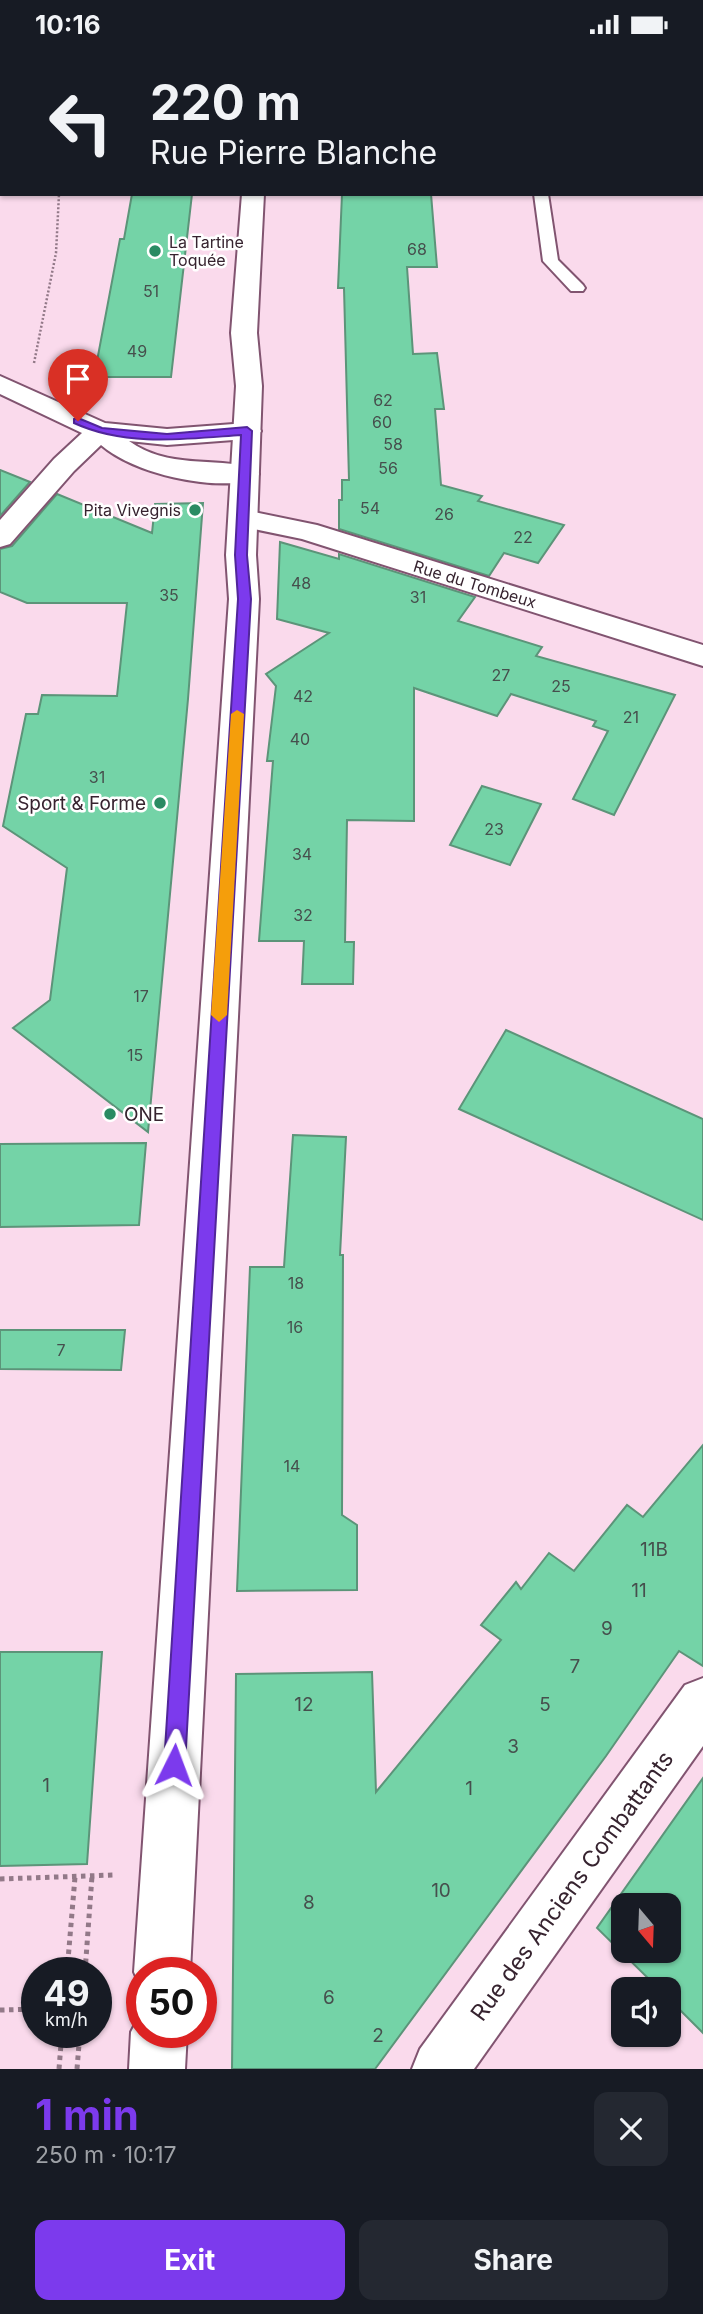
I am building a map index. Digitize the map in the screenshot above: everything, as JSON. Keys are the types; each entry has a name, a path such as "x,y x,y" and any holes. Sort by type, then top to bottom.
{"main road":[{"path":"163,1957 244,599 241,555 249,386 244,333 253,196"},
{"path":"0,384 100,431 123,450 155,465 194,472 245,474"},
{"path":"0,538 64,465 100,431 167,437 247,431"},
{"name":"Rue du Tombeux","path":"244,519 307,531 703,656"},
{"name":"Rue des Anciens Combattants","path":"440,2069 703,1703"},
{"path":"157,2069 158,2048"}],"lane":[{"path":"541,196 551,261 577,288"}],"path":[{"path":"26,395 56,253 59,196"},
{"path":"0,1878 168,1874"},
{"path":"86,1957 92,1876"},
{"path":"68,1957 75,1877"},
{"path":"0,2010 21,2009"},
{"path":"59,2069 61,2048"},
{"path":"78,2069 79,2048"}],"building":[{"path":"132,196 192,196 171,377 94,377 120,239 124,239"},
{"path":"342,196 431,196 437,267 407,267 413,354 437,353 444,409 435,409 441,485 482,496 478,501 564,525 538,563 504,553 489,576 339,529 342,480 349,480 344,288 338,288"},
{"path":"0,470 30,482 0,516"},
{"path":"57,494 152,533 155,504 203,503 188,699 148,1132 13,1028 50,1000 67,868 3,826 26,714 38,714 42,695 117,696 127,603 27,603 0,592 0,549 12,546"},
{"path":"280,542 339,559 339,554 475,597 458,621 542,647 536,656 675,695 614,815 573,799 608,731 593,726 596,721 511,694 497,716 414,688 414,821 347,820 345,942 354,942 353,984 302,984 304,941 259,941 273,761 267,761 276,686 266,674 329,633 277,619"},
{"path":"482,786 541,804 510,865 450,845"},
{"path":"506,1030 703,1119 703,1220 459,1109"},
{"path":"293,1135 346,1137 340,1255 343,1255 342,1515 357,1525 357,1590 237,1591 250,1267 284,1267"},
{"path":"146,1143 139,1225 0,1227 0,1144"},
{"path":"0,1330 125,1330 121,1370 0,1369"},
{"path":"703,1445 703,1666 679,1651 606,1756 375,2069 232,2069 236,1674 372,1672 376,1792 501,1640 481,1625 516,1582 521,1589 549,1553 574,1571 627,1505 643,1517"},
{"path":"0,1652 102,1652 87,1864 0,1866"},
{"path":"703,1778 703,2033 681,2011 681,1977 647,1977 633,1963 681,1963 681,1893 622,1893"},
{"path":"611,1908 611,1942 597,1928"}],"slow traffic":[{"path":"219,1015 237,714"}],"place":[{"name":"La Tartine Toquée","path":"155,251"},
{"name":"Pita Vivegnis","path":"195,510"},
{"name":"Sport & Forme","path":"160,803"},
{"name":"ONE","path":"110,1114"}],"route":[{"path":"78,421 100,431 167,437 247,431 241,555 244,599 174,1765"}]}
